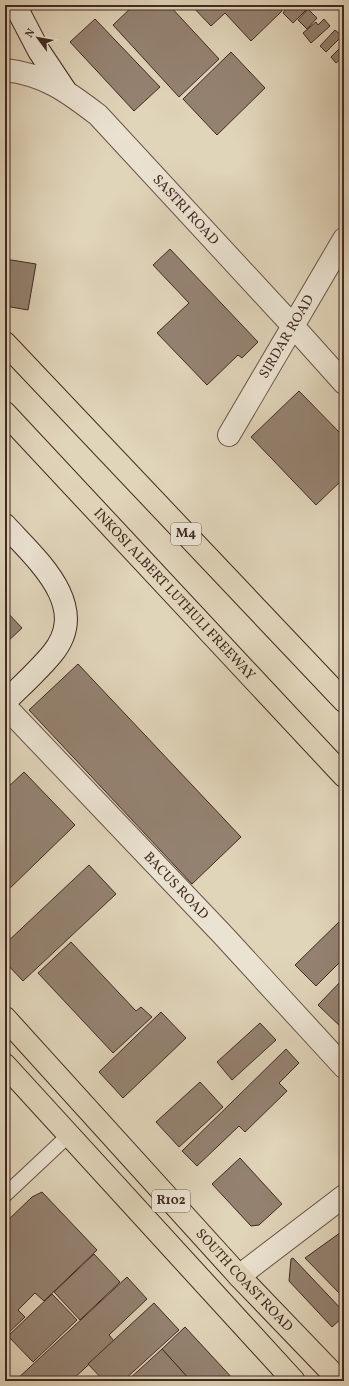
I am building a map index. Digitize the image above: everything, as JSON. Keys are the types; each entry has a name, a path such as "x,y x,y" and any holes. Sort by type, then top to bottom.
{"highway":[{"name":"M4","path":"5,343 344,701"},
{"name":"INKOSI ALBERT LUTHULI FREEWAY","path":"5,413 344,776"},
{"name":"SOUTH COAST ROAD","path":"5,1018 239,1276 340,1381"},
{"name":"R102","path":"5,1065 70,1134 294,1381"}],"street":[{"path":"14,5 39,51 65,90"},
{"name":"SASTRI ROAD","path":"5,70 38,77 65,90 98,115 344,383"},
{"name":"SIRDAR ROAD","path":"229,435 344,239"},
{"path":"5,525 58,587 66,609 66,629 53,653 5,702"},
{"name":"BACUS ROAD","path":"5,706 222,934 344,1067"},
{"path":"239,1276 344,1196"}],"lane":[{"path":"5,1195 70,1134"}],"building":[{"path":"134,5 169,5 219,59 179,97 113,25"},
{"path":"191,5 276,5 282,11 251,41 225,13 211,26"},
{"path":"282,5 305,5 308,8 293,23 283,13 286,9"},
{"path":"308,9 317,18 307,29 298,20"},
{"path":"95,19 160,87 134,111 70,42"},
{"path":"324,19 330,26 311,43 303,33 316,22 318,25"},
{"path":"335,30 342,36 326,52 320,46"},
{"path":"344,44 344,56 336,63 331,57"},
{"path":"231,52 265,88 217,135 183,99"},
{"path":"344,63 344,71 340,67"},
{"path":"170,249 258,342 242,358 238,355 207,385 157,333 189,303 153,265"},
{"path":"5,259 36,264 28,310 5,306"},
{"path":"299,391 344,437 344,478 316,505 251,437"},
{"path":"5,610 22,628 5,644"},
{"path":"78,664 241,837 192,884 29,710"},
{"path":"24,772 75,825 5,893 5,790"},
{"path":"89,865 116,894 23,981 5,962 5,944"},
{"path":"344,917 344,958 316,986 295,965"},
{"path":"71,942 136,1011 141,1007 152,1017 113,1053 38,973"},
{"path":"344,978 344,1030 318,1005"},
{"path":"161,1012 186,1038 123,1098 99,1072"},
{"path":"260,1023 276,1040 232,1080 217,1062"},
{"path":"286,1049 299,1063 279,1083 287,1091 245,1132 239,1126 197,1166 182,1151"},
{"path":"200,1082 223,1107 179,1147 156,1122"},
{"path":"240,1158 282,1204 259,1225 251,1226 212,1184"},
{"path":"42,1192 97,1250 44,1301 35,1293 18,1310 25,1317 5,1336 5,1223 32,1197"},
{"path":"344,1230 344,1298 305,1258"},
{"path":"94,1254 120,1282 80,1320 54,1292"},
{"path":"293,1258 344,1312 344,1316 332,1327 289,1281 291,1259"},
{"path":"127,1277 147,1299 109,1335 114,1341 71,1381 15,1381"},
{"path":"52,1294 77,1320 33,1362 8,1336"},
{"path":"154,1303 179,1330 123,1381 104,1381 88,1364"},
{"path":"344,1316 344,1325 340,1320"},
{"path":"185,1327 235,1381 191,1381 162,1349"},
{"path":"162,1349 191,1381 127,1381"}]}
